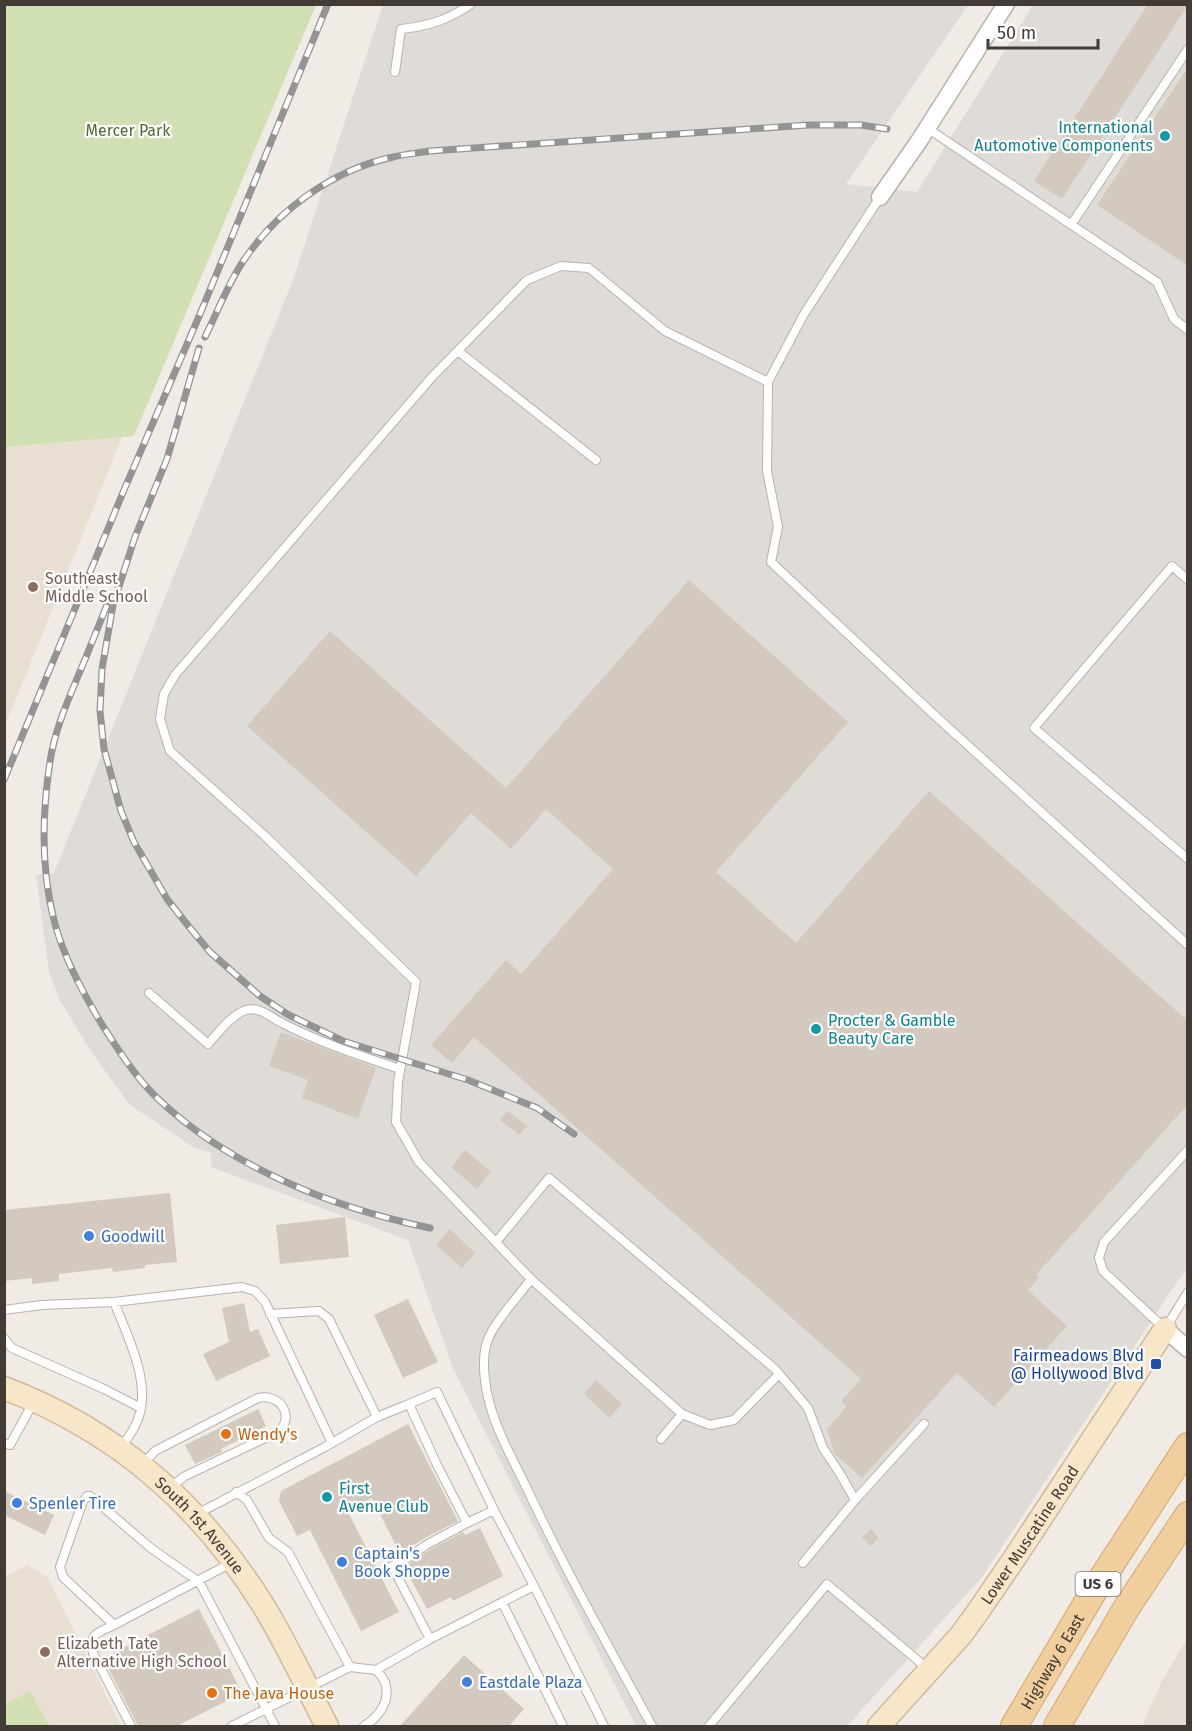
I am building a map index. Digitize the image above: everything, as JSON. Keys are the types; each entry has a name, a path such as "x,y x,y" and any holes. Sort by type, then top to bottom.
{"main road":[{"name":"Lower Muscatine Road","path":"879,1726 961,1635 996,1586 1165,1329"},
{"name":"South 1st Avenue","path":"4,1388 76,1421 142,1465 169,1488 233,1561 263,1605 327,1726"},
{"name":"Highway 6 East","path":"1014,1726 1095,1589 1188,1446"},
{"name":"US 6","path":"1057,1726 1127,1607 1188,1515"}],"street":[{"path":"880,197 1006,4"},
{"path":"1165,1329 1188,1349"}],"lane":[{"path":"395,72 401,29 424,27 453,16 471,4"},
{"path":"1071,225 1188,49"},
{"path":"927,128 1157,282 1174,319 1188,330"},
{"path":"880,197 804,314 768,382 767,471 778,527 771,562 930,711 1188,945"},
{"path":"768,382 665,331 589,268 561,266 527,280 432,377 176,675 164,694 160,719 170,751 264,835 416,982 400,1069 396,1122 419,1162 531,1279 682,1414 710,1425 734,1420 779,1374"},
{"path":"458,351 596,460"},
{"path":"1188,580 1172,566 1034,728 1188,860"},
{"path":"149,993 208,1044 234,1017 245,1010 258,1009 284,1024 339,1048 400,1069"},
{"path":"1188,1150 1104,1242 1100,1258 1103,1271 1165,1329 1188,1292"},
{"path":"496,1242 549,1178 779,1374 808,1408 823,1448 855,1500"},
{"path":"531,1279 494,1328 486,1343 484,1375 490,1404 500,1431 542,1519 592,1617 652,1726"},
{"path":"4,1310 42,1305 114,1302 242,1287 255,1291 265,1302 332,1443"},
{"path":"114,1302 139,1365 142,1389 141,1408 136,1425 120,1450"},
{"path":"270,1314 319,1311 329,1319 377,1417"},
{"path":"4,1338 12,1348 141,1408"},
{"path":"194,1515 377,1417 437,1392 604,1726"},
{"path":"142,1465 155,1451 258,1398 270,1396 282,1405 286,1417 284,1427 278,1432 185,1476 169,1488"},
{"path":"4,1443 10,1445 34,1400"},
{"path":"409,1404 467,1523"},
{"path":"661,1439 682,1414"},
{"path":"804,1563 855,1500 924,1424"},
{"path":"236,1492 248,1500 269,1538 288,1552 350,1667"},
{"path":"114,1624 60,1572 83,1501 87,1496 98,1501 152,1549 198,1581 275,1726"},
{"path":"430,1639 392,1566 426,1545 494,1510"},
{"path":"131,1726 93,1653 92,1637 233,1561"},
{"path":"709,1726 826,1584 929,1670"},
{"path":"232,1726 350,1667 376,1670 430,1639 534,1586"},
{"path":"502,1602 563,1726"},
{"path":"364,1726 375,1719 387,1699 384,1681 376,1670"}],"shaded area":[{"path":"383,5 968,5 846,184 917,192 1033,5 1187,5 1187,1268 982,1577 847,1726 636,1726 454,1371 408,1240 211,1167 211,1153 193,1147 130,1105 90,1050 59,999 49,971 36,875 54,873 293,280"},
{"name":"Southeast Middle School","path":"122,437 5,726 5,447"},
{"path":"1173,557 1187,570 1187,869 1024,728"},
{"name":"Elizabeth Tate Alternative High School","path":"27,1565 48,1578 121,1726 5,1726 5,1577"},
{"path":"1187,1639 1187,1726 1142,1726 1163,1679"}],"green space":[{"name":"Mercer Park","path":"5,4 316,5 134,436 5,447"},
{"path":"30,1691 49,1726 7,1726 5,1704"}],"building":[{"path":"1148,4 1188,5 1062,199 1034,181"},
{"name":"International Automotive Components","path":"1188,67 1188,266 1097,205"},
{"name":"Procter & Gamble Beauty Care","path":"689,580 848,722 716,872 796,943 929,791 1188,1021 1188,1104 1036,1275 1039,1278 1028,1290 1067,1326 994,1407 957,1373 862,1478 835,1454 827,1429 847,1406 841,1401 861,1379 474,1037 452,1063 431,1045 506,960 521,974 613,869 546,809 511,849 471,813 416,876 247,726 330,631 506,788"},
{"path":"281,1032 376,1068 358,1119 302,1098 308,1080 269,1066"},
{"path":"508,1111 527,1126 519,1135 500,1120"},
{"path":"465,1150 491,1172 477,1189 451,1167"},
{"name":"Goodwill","path":"170,1193 177,1262 145,1265 145,1268 113,1272 112,1268 59,1274 59,1281 32,1284 32,1278 4,1281 4,1210"},
{"path":"345,1217 349,1257 280,1264 276,1225"},
{"path":"450,1229 475,1253 462,1268 436,1245"},
{"path":"408,1299 438,1362 403,1378 374,1315"},
{"path":"244,1303 250,1332 258,1329 270,1356 216,1381 203,1354 229,1342 222,1308"},
{"path":"596,1380 622,1404 609,1418 584,1394"},
{"name":"Wendy's","path":"258,1409 266,1426 221,1449 222,1452 195,1464 185,1445"},
{"path":"408,1424 458,1521 400,1554 372,1498 347,1510 399,1612 361,1631 310,1530 297,1536 279,1501 281,1491"},
{"name":"Spenler Tire","path":"4,1491 54,1515 45,1535 4,1515"},
{"path":"480,1528 503,1576 453,1601 451,1597 427,1609 406,1566 429,1550 463,1532 465,1535"},
{"path":"871,1529 879,1538 870,1546 862,1537"},
{"path":"199,1609 242,1693 177,1726 138,1726 103,1658"},
{"name":"Eastdale Plaza","path":"464,1655 524,1709 509,1726 400,1726"}],"railway":[{"path":"4,780 328,4"},
{"path":"205,337 242,263 271,226 307,195 348,172 370,163 430,151 808,125 861,125 887,129"},
{"path":"199,348 167,459 135,537 113,605 102,669 100,711 104,749 121,811 134,842 167,899 210,952 260,996 287,1014 343,1041 468,1080 537,1108 574,1134"},
{"path":"107,605 57,731 45,801 44,841 50,901 62,947 80,986 113,1042 147,1088 184,1121 215,1143 283,1181 319,1196 356,1209 430,1228"}],"place":[{"name":"International Automotive Components","path":"1165,136"},
{"name":"Southeast Middle School","path":"33,587"},
{"name":"Procter & Gamble Beauty Care","path":"816,1029"},
{"name":"Goodwill","path":"89,1236"},
{"name":"Fairmeadows Blvd @ Hollywood Blvd","path":"1156,1364"},
{"name":"Wendy's","path":"226,1434"},
{"name":"First Avenue Club","path":"327,1497"},
{"name":"Spenler Tire","path":"17,1503"},
{"name":"Captain's Book Shoppe","path":"342,1562"},
{"name":"Elizabeth Tate Alternative High School","path":"45,1652"},
{"name":"Eastdale Plaza","path":"467,1682"},
{"name":"The Java House","path":"212,1693"}]}
